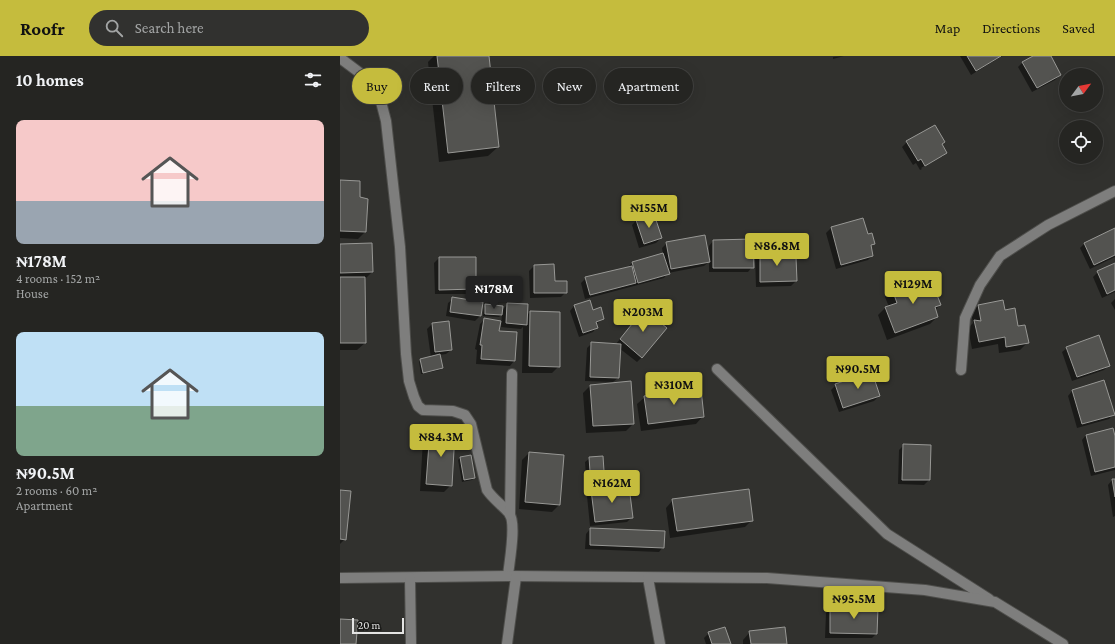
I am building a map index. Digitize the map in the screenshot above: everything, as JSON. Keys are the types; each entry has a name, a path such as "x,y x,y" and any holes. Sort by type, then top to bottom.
{"street":[{"path":"340,58 364,76 375,88 380,98 386,121 400,247 406,354 409,381 414,397 418,406 423,410 453,411 465,415 471,424 487,490 492,498 510,515"},
{"path":"961,370 965,318 980,285 1000,256 1048,225 1115,191"},
{"path":"717,369 886,534 1063,644"},
{"path":"507,644 512,576 513,532 510,515 512,374"},
{"path":"340,578 512,576 766,578 917,589 995,602"},
{"path":"410,578 411,644"},
{"path":"648,578 660,644"}],"building":[{"path":"437,56 489,56 490,68 471,68 471,104 494,104 499,147 448,153 442,104 463,104 463,68 438,68"},
{"path":"967,56 1001,56 976,71"},
{"path":"1033,56 1051,56 1059,71 1059,76 1037,88 1022,62"},
{"path":"935,125 945,142 942,144 947,153 925,166 921,159 918,161 906,141"},
{"path":"340,180 360,181 360,197 368,199 366,232 340,231"},
{"path":"654,214 662,238 644,244 636,220"},
{"path":"863,218 868,234 872,233 875,244 871,245 873,256 841,265 831,227"},
{"path":"1115,228 1115,255 1094,265 1084,243"},
{"path":"705,235 710,262 671,269 666,242"},
{"path":"753,239 754,268 713,268 713,240"},
{"path":"372,243 373,272 340,273 340,244"},
{"path":"787,250 787,257 796,257 797,281 760,282 760,251"},
{"path":"663,253 670,274 638,283 632,262"},
{"path":"439,257 476,257 476,289 439,290"},
{"path":"1115,263 1115,290 1107,294 1097,271"},
{"path":"554,264 555,281 567,281 567,293 534,293 534,265"},
{"path":"632,266 636,283 590,295 585,277"},
{"path":"340,277 365,277 366,343 340,343"},
{"path":"923,277 927,288 933,285 941,305 935,307 938,317 895,333 885,307 897,303 892,289"},
{"path":"452,297 483,302 481,316 450,312"},
{"path":"590,300 593,310 601,307 604,319 596,322 598,328 583,333 574,305"},
{"path":"1003,300 1005,310 1015,308 1018,326 1025,325 1029,343 1006,347 1005,337 979,342 974,320 981,321 978,305"},
{"path":"507,303 528,304 527,325 506,323"},
{"path":"485,304 503,306 502,315 485,314"},
{"path":"644,309 667,328 642,358 620,339"},
{"path":"530,311 560,312 560,367 529,366"},
{"path":"484,318 501,321 499,331 517,332 515,361 481,359 482,345 480,345"},
{"path":"449,321 452,350 435,352 432,323"},
{"path":"1099,335 1110,366 1077,377 1066,347"},
{"path":"591,342 621,344 619,378 590,377"},
{"path":"440,354 443,368 423,373 420,359"},
{"path":"872,372 880,396 843,408 835,384"},
{"path":"1104,380 1115,415 1082,424 1072,390"},
{"path":"631,381 634,424 593,426 590,385"},
{"path":"701,389 704,417 648,424 644,396"},
{"path":"1113,428 1115,436 1115,467 1095,472 1086,435"},
{"path":"430,430 455,432 452,486 426,484"},
{"path":"903,444 931,445 930,480 902,480"},
{"path":"529,452 564,455 560,505 525,502"},
{"path":"471,455 475,478 464,480 460,457"},
{"path":"603,456 605,486 591,486 589,457"},
{"path":"1112,479 1115,479 1115,497"},
{"path":"629,486 633,518 595,522 591,490"},
{"path":"749,489 753,521 677,531 672,499"},
{"path":"340,490 351,491 346,540 340,539"},
{"path":"590,528 665,531 664,548 590,545"},
{"path":"830,607 878,608 877,634 830,633"},
{"path":"340,619 358,620 356,644 340,644"},
{"path":"725,627 731,644 712,644 708,632"},
{"path":"785,627 787,644 751,644 749,631"}]}
